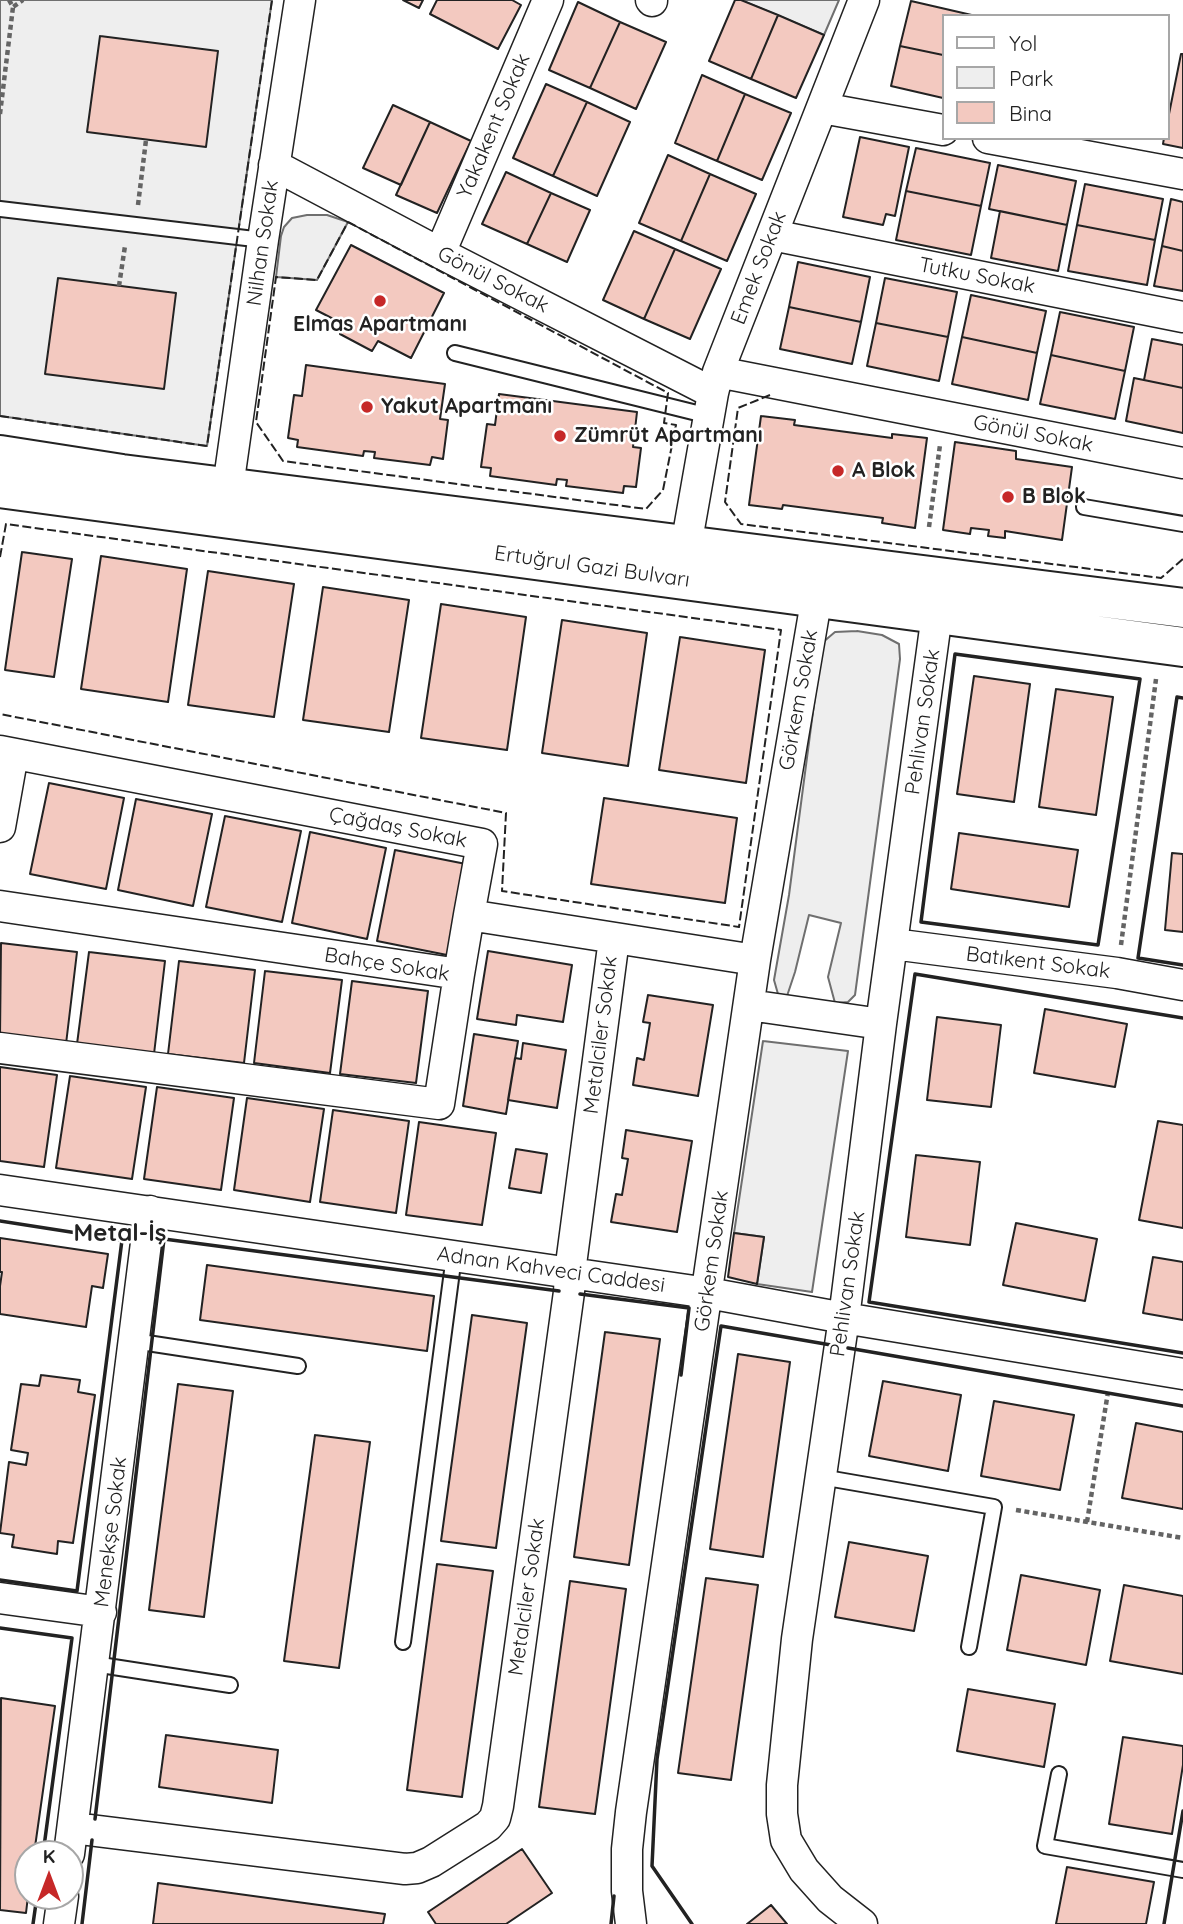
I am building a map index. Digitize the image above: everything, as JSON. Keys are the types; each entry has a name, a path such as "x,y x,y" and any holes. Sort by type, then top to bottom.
{"main road":[{"name":"Ertuğrul Gazi Bulvarı","path":"0,455 122,474 687,545 937,614 1172,645"},
{"name":"Ertuğrul Gazi Bulvarı","path":"0,488 668,577 820,581 1183,608"}],"street":[{"name":"Nilhan Sokak","path":"228,487 300,0"},
{"name":"Yakakent Sokak","path":"440,253 548,0"},
{"name":"Emek Sokak","path":"687,545 714,393 772,235 864,0"},
{"path":"821,108 942,130"},
{"path":"999,140 1183,174"},
{"name":"Gönül Sokak","path":"274,165 714,393 943,416 1183,463"},
{"name":"Tutku Sokak","path":"772,235 1183,317"},
{"name":"Görkem Sokak","path":"631,1924 627,1891 627,1850 631,1812 755,960 820,581"},
{"name":"Pehlivan Sokak","path":"862,1924 830,1899 804,1870 786,1840 782,1814 782,1785 797,1639 844,1318 937,614"},
{"path":"0,827 6,752"},
{"name":"Çağdaş Sokak","path":"6,752 482,844 469,915"},
{"name":"Bahçe Sokak","path":"0,906 459,974 439,1104 0,1048"},
{"path":"459,974 469,915 755,960"},
{"name":"Metalciler Sokak","path":"84,1842 404,1869 431,1863 488,1826 495,1818 499,1806 562,1346 614,939"},
{"name":"Batıkent Sokak","path":"892,944 1117,973 1183,985"},
{"path":"749,1005 881,1024"},
{"name":"Adnan Kahveci Caddesi","path":"0,1190 708,1293 1183,1374"},
{"name":"Menekşe Sokak","path":"71,1840 150,1211"},
{"path":"0,1598 101,1612"}],"lane":[{"path":"0,209 263,240"},
{"path":"455,353 714,393"},
{"path":"1084,507 1183,524"},
{"path":"403,1642 454,1256"},
{"path":"134,1341 298,1366"},
{"path":"821,1478 994,1507 969,1647"},
{"path":"94,1664 230,1685"},
{"path":"1059,1774 1045,1846 1183,1870"}],"path":[{"path":"0,114 13,7 9,0"},
{"path":"13,7 23,0"},
{"path":"119,286 146,139"},
{"path":"929,527 943,416"},
{"path":"1117,973 1172,645"},
{"path":"1087,1522 1113,1363"},
{"path":"994,1507 1183,1538"}],"green space":[{"path":"0,0 272,0 207,446 0,416"},
{"path":"741,0 839,0 824,35"},
{"path":"327,215 348,222 317,280 276,277 284,227 292,218"},
{"path":"857,631 882,635 899,644 900,659 855,995 848,1002 835,1003 828,977 841,923 809,915 786,999 778,994 774,980 789,895 822,643 835,632"},
{"path":"763,1041 848,1051 812,1292 757,1284 764,1237 734,1233"}],"building":[{"path":"403,0 423,0 419,8"},
{"path":"437,0 512,0 521,5 498,49 430,14"},
{"path":"735,0 778,15 751,79 709,61"},
{"path":"911,1 967,14 942,14 942,55 900,46"},
{"path":"578,2 620,22 590,88 549,70"},
{"path":"778,15 824,35 796,98 751,79"},
{"path":"620,22 666,42 636,109 590,88"},
{"path":"100,36 218,51 206,147 87,132"},
{"path":"900,46 942,55 942,98 891,86"},
{"path":"1183,54 1183,148 1163,144 1164,140 1169,140 1169,114"},
{"path":"702,75 745,94 717,161 675,143"},
{"path":"546,84 587,102 553,176 513,158"},
{"path":"745,94 791,113 762,180 717,161"},
{"path":"587,102 630,122 597,196 553,176"},
{"path":"393,105 430,122 401,185 363,168"},
{"path":"430,122 471,141 437,213 396,195"},
{"path":"860,137 909,147 895,216 886,214 883,225 843,217"},
{"path":"916,148 990,163 981,206 906,191"},
{"path":"668,155 710,174 681,241 639,223"},
{"path":"998,165 1076,181 1067,225 989,209"},
{"path":"506,172 551,193 527,244 482,224"},
{"path":"710,174 756,194 727,261 681,241"},
{"path":"1085,184 1163,199 1155,240 1077,225"},
{"path":"906,191 981,206 971,255 896,240"},
{"path":"551,193 590,210 567,262 527,244"},
{"path":"1171,199 1183,202 1183,251 1162,246"},
{"path":"1000,211 1067,225 1058,271 991,258"},
{"path":"1077,225 1155,240 1147,285 1068,271"},
{"path":"634,231 675,249 644,319 603,300"},
{"name":"Elmas Apartmanı","path":"351,245 444,293 411,358 378,341 372,351 340,334 345,325 316,310"},
{"path":"1162,246 1183,251 1183,291 1154,286"},
{"path":"675,249 721,269 690,339 644,319"},
{"path":"798,262 870,277 861,322 789,307"},
{"path":"58,278 176,293 164,389 45,374"},
{"path":"885,278 957,292 948,337 876,323"},
{"path":"971,295 1046,311 1037,353 962,337"},
{"path":"789,307 861,322 852,364 780,349"},
{"path":"1060,312 1134,327 1125,371 1051,355"},
{"path":"876,323 948,337 939,381 867,366"},
{"path":"962,337 1037,353 1028,400 952,384"},
{"path":"1152,339 1183,345 1183,388 1144,380"},
{"path":"1051,355 1125,371 1115,419 1040,404"},
{"name":"Yakut Apartmanı","path":"306,365 445,384 440,419 448,420 443,459 432,457 430,465 374,458 375,452 364,451 363,456 297,447 298,440 288,438 294,395 302,396"},
{"path":"1134,378 1183,388 1183,433 1126,421"},
{"name":"Zümrüt Apartmanı","path":"499,394 637,412 633,447 641,448 636,487 624,486 623,493 566,486 567,480 557,479 556,485 490,476 491,468 481,467 487,424 495,425"},
{"name":"A Blok","path":"761,416 795,420 794,425 892,438 892,434 927,438 915,528 882,523 883,518 783,505 782,509 749,505"},
{"name":"B Blok","path":"955,442 1016,451 1016,459 1072,467 1062,540 1005,531 1005,538 988,536 989,530 971,528 970,534 943,530"},
{"path":"22,552 72,559 54,677 5,670"},
{"path":"101,556 187,569 168,702 81,689"},
{"path":"208,571 294,584 274,717 188,705"},
{"path":"323,587 409,600 389,732 303,720"},
{"path":"441,604 526,617 507,750 421,738"},
{"path":"562,620 647,633 628,766 542,753"},
{"path":"680,637 765,650 746,783 659,770"},
{"path":"974,676 1030,684 1014,802 957,794"},
{"path":"1056,689 1113,697 1096,815 1039,807"},
{"path":"49,783 124,798 106,889 30,874"},
{"path":"604,798 737,818 725,903 591,884"},
{"path":"136,799 212,814 193,906 118,890"},
{"path":"225,816 301,831 282,922 206,907"},
{"path":"310,832 386,848 367,939 292,923"},
{"path":"959,833 1078,850 1069,907 951,889"},
{"path":"395,850 471,865 452,956 377,941"},
{"path":"1172,853 1183,854 1183,932 1165,930"},
{"path":"1,943 77,952 66,1044 0,1036"},
{"path":"488,951 572,965 563,1022 517,1015 516,1025 477,1019"},
{"path":"89,952 165,961 154,1054 77,1044"},
{"path":"179,961 255,970 244,1063 168,1054"},
{"path":"265,971 342,980 330,1073 254,1063"},
{"path":"352,981 428,991 416,1083 340,1074"},
{"path":"648,995 713,1005 698,1096 633,1085 637,1058 644,1060 650,1023 643,1022"},
{"path":"1045,1009 1127,1024 1115,1087 1034,1073"},
{"path":"937,1017 1001,1025 991,1107 927,1100"},
{"path":"474,1034 518,1041 506,1114 463,1106"},
{"path":"523,1043 566,1050 557,1108 508,1100 515,1058 521,1059"},
{"path":"0,1067 57,1075 44,1167 0,1161"},
{"path":"70,1076 146,1087 132,1179 56,1168"},
{"path":"157,1087 234,1098 221,1190 144,1179"},
{"path":"247,1098 324,1109 310,1202 234,1190"},
{"path":"333,1110 409,1121 396,1213 320,1202"},
{"path":"1158,1121 1183,1125 1183,1228 1139,1220"},
{"path":"419,1122 496,1133 482,1225 406,1215"},
{"path":"626,1130 692,1141 677,1232 611,1222 616,1194 622,1195 628,1159 622,1158"},
{"path":"516,1149 547,1154 541,1193 509,1188"},
{"path":"916,1155 980,1162 970,1245 906,1237"},
{"path":"1016,1223 1097,1239 1085,1301 1003,1285"},
{"path":"734,1233 764,1237 757,1284 728,1277"},
{"path":"0,1238 108,1254 103,1288 92,1286 86,1327 0,1314"},
{"path":"1153,1257 1183,1262 1183,1320 1143,1313"},
{"path":"207,1265 434,1296 427,1351 200,1320"},
{"path":"472,1315 527,1323 496,1548 441,1541"},
{"path":"605,1332 660,1339 629,1565 574,1557"},
{"path":"738,1354 790,1362 763,1557 710,1549"},
{"path":"41,1375 80,1380 78,1392 95,1395 73,1543 58,1541 57,1554 12,1547 14,1535 0,1533 9,1462 26,1465 28,1453 11,1450 21,1384 39,1386"},
{"path":"883,1381 961,1395 948,1471 869,1456"},
{"path":"178,1384 233,1391 204,1617 149,1610"},
{"path":"994,1401 1074,1415 1060,1490 981,1476"},
{"path":"1136,1423 1183,1432 1183,1509 1122,1498"},
{"path":"315,1435 370,1442 339,1668 284,1661"},
{"path":"849,1542 928,1556 914,1631 835,1617"},
{"path":"437,1564 493,1571 462,1797 407,1790"},
{"path":"1021,1575 1100,1590 1086,1665 1007,1650"},
{"path":"706,1578 758,1585 731,1780 678,1773"},
{"path":"570,1581 626,1589 595,1814 539,1807"},
{"path":"1124,1585 1183,1596 1183,1674 1110,1661"},
{"path":"968,1689 1055,1704 1044,1767 957,1751"},
{"path":"1,1698 55,1706 36,1840 14,1840 14,1910 26,1910 26,1913 0,1910"},
{"path":"166,1735 278,1750 272,1803 159,1787"},
{"path":"1123,1737 1183,1746 1183,1765 1172,1834 1109,1824"},
{"path":"522,1849 552,1893 506,1924 436,1924 428,1912"},
{"path":"1067,1867 1154,1882 1146,1924 1056,1924"},
{"path":"158,1883 385,1914 383,1924 153,1924"},
{"path":"771,1905 787,1924 747,1924"}],"fence":[{"path":"0,416 207,446 272,0"},
{"path":"348,222 668,393 664,423 676,425 663,490 646,509 283,461 256,422 276,277 317,280 348,222"},
{"path":"770,395 738,408 725,502 741,524 1161,578 1183,559"},
{"path":"0,557 6,524 781,630 739,927 502,891 506,813 0,714"}],"wall":[{"path":"955,654 1140,679 1098,945 921,922 955,654"},
{"path":"1183,698 1177,697 1138,958 1183,965"},
{"path":"1183,1018 915,974 869,1302 1183,1353"},
{"path":"0,1221 122,1240 77,1591 0,1580"},
{"path":"95,1819 164,1239 559,1291"},
{"path":"580,1294 689,1308 681,1375"},
{"path":"692,1924 652,1866 657,1759 721,1326 831,1345"},
{"path":"848,1348 1183,1406"},
{"path":"0,1628 72,1638 45,1840"},
{"path":"1164,1924 1183,1811"},
{"path":"82,1924 92,1840"},
{"path":"611,1924 614,1896"},
{"path":"33,1924 35,1910"}],"place":[{"name":"Elmas Apartmanı","path":"380,301"},
{"name":"Yakut Apartmanı","path":"367,407"},
{"name":"Zümrüt Apartmanı","path":"560,436"},
{"name":"A Blok","path":"838,471"},
{"name":"B Blok","path":"1008,497"}],"district":[{"name":"Metal-İş","path":"120,1234"}]}
